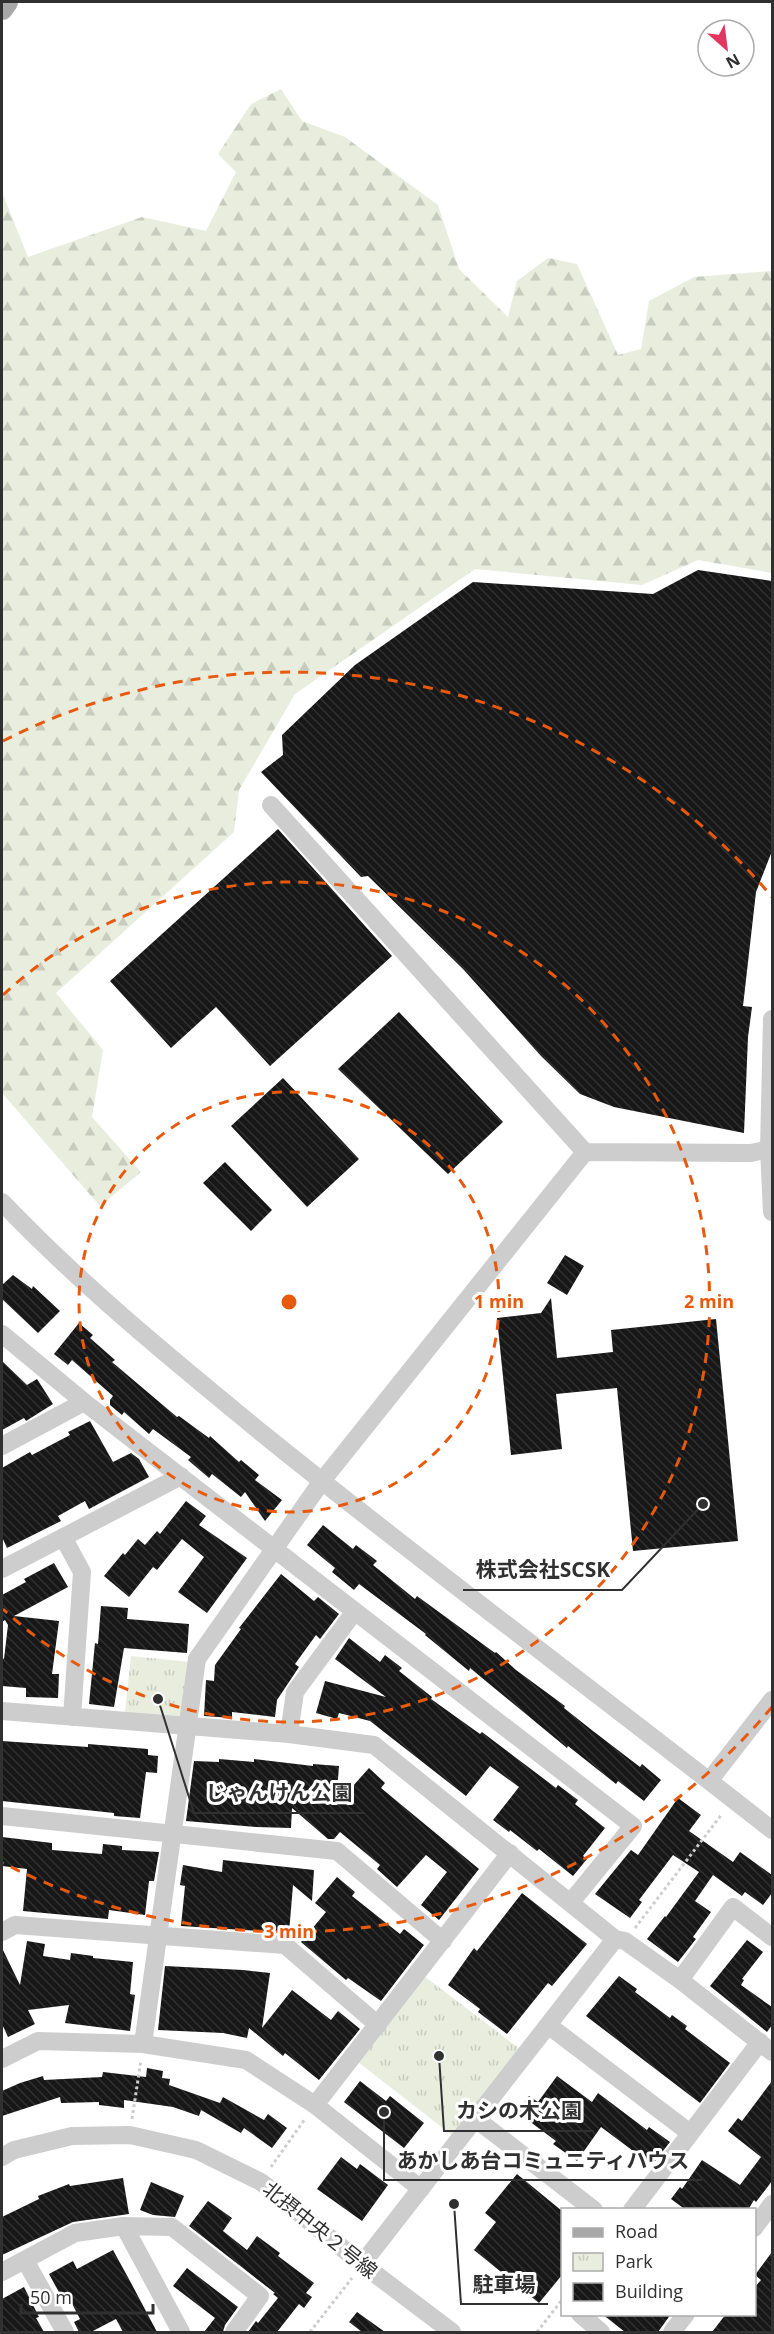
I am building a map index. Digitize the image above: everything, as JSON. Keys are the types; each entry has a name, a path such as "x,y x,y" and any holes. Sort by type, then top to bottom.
{"main road":[{"path":"2,9 7,2"}],"street":[{"path":"271,805 585,1152 752,1153 769,1149"},
{"path":"772,1019 769,1149 772,1212"},
{"path":"143,2044 197,1659 322,1481 585,1152"},
{"path":"2,1202 28,1230 133,1328 322,1481 772,1830"},
{"path":"2,1334 84,1402 633,1826 571,1902"},
{"path":"2,1446 84,1402"},
{"path":"2,1569 181,1476"},
{"path":"63,1537 82,1572 72,1717"},
{"path":"289,1734 295,1692 355,1611"},
{"path":"710,1781 772,1701"},
{"path":"2,1711 289,1734 375,1745 620,1940 680,1980 766,2047 690,2133 634,2208"},
{"path":"2,1815 337,1851 443,1941"},
{"path":"315,2105 510,1853"},
{"path":"680,1980 733,1907 772,1937"},
{"path":"2,1932 15,1925 285,1945 378,2025"},
{"path":"362,2264 548,2025 620,1940"},
{"path":"548,2025 690,2133"},
{"path":"2,2059 38,2041 143,2044 246,2060 315,2105 421,2189"},
{"path":"476,2119 591,2208"},
{"name":"北摂中央２号線","path":"2,2157 14,2150 72,2136 130,2135 196,2150 261,2182 362,2264 452,2332"},
{"path":"756,2225 772,2204"},
{"path":"124,2226 181,2332"},
{"path":"2,2272 75,2233 124,2226 172,2228 260,2296 234,2332"},
{"path":"25,2260 65,2332"},
{"path":"582,2316 601,2332"},
{"path":"672,2332 684,2316"}],"path":[{"path":"620,1940 733,1799"},
{"path":"130,2135 143,2044"},
{"path":"261,2182 315,2105"},
{"path":"310,2332 362,2264"},
{"path":"537,2332 561,2301"}],"green space":[{"path":"281,89 302,121 345,137 438,205 459,269 508,317 517,281 548,258 577,264 618,355 641,349 649,301 694,277 772,271 772,573 698,560 642,585 475,569 295,694 239,790 234,832 56,993 103,1050 92,1117 141,1172 100,1206 2,1093 2,192 28,257 142,217 206,231 236,172 218,154 251,104"},
{"path":"131,1656 190,1662 188,1726 124,1721"},
{"path":"424,1976 520,2049 453,2136 358,2062"}],"building":[{"path":"698,570 772,581 772,851 756,892 743,1006 752,1007 748,1037 744,1133 614,1107 580,1094 541,1056 463,969 368,876 361,877 261,772 283,755 282,735 355,665 473,582 653,594"},
{"path":"278,829 392,956 270,1066 216,1007 171,1048 110,981"},
{"path":"399,1012 503,1122 448,1174 338,1069"},
{"path":"283,1078 359,1159 307,1207 231,1126"},
{"path":"225,1162 272,1210 251,1231 203,1183"},
{"path":"565,1255 584,1266 567,1295 547,1283"},
{"path":"13,1275 32,1289 33,1286 60,1311 38,1333 2,1299 2,1285"},
{"path":"551,1298 557,1358 613,1352 611,1330 716,1319 738,1541 633,1551 617,1388 556,1394 562,1449 511,1455 497,1318 541,1313"},
{"path":"79,1323 93,1335 90,1338 115,1360 112,1362 177,1417 179,1416 209,1438 210,1436 239,1462 241,1460 259,1475 255,1480 282,1500 265,1521 245,1492 241,1497 212,1474 209,1478 188,1460 191,1457 153,1429 149,1434 124,1412 122,1415 110,1405 113,1396 72,1360 68,1365 54,1354"},
{"path":"2,1361 27,1385 37,1379 53,1404 26,1421 24,1418 2,1430"},
{"path":"90,1421 113,1462 131,1453 139,1459 149,1477 89,1509 85,1501 58,1516 61,1521 7,1548 2,1537 2,1468 30,1452 32,1455 70,1435 68,1432"},
{"path":"186,1501 206,1516 199,1525 247,1558 207,1613 178,1592 204,1557 182,1539 157,1570 153,1567 129,1597 104,1576 138,1539 145,1545 157,1531 160,1534"},
{"path":"323,1525 353,1549 356,1545 377,1561 373,1565 415,1599 417,1596 496,1652 593,1731 640,1767 642,1764 661,1780 644,1801 618,1781 616,1784 568,1746 567,1748 470,1668 469,1671 426,1634 359,1584 354,1590 332,1572 335,1568 307,1545"},
{"path":"54,1563 68,1587 14,1616 59,1621 52,1674 59,1674 58,1698 26,1697 26,1688 2,1686 2,1658 4,1659 8,1625 5,1620 2,1622 2,1595 26,1582 24,1579"},
{"path":"281,1574 314,1601 318,1597 339,1614 320,1639 316,1635 295,1664 299,1667 277,1700 275,1717 232,1712 232,1718 204,1716 206,1680 214,1681 215,1665 241,1629 239,1628"},
{"path":"101,1606 128,1608 127,1619 189,1624 187,1653 124,1648 114,1707 89,1704"},
{"path":"349,1638 380,1662 385,1655 402,1668 399,1671 432,1697 431,1699 480,1734 482,1732 556,1788 558,1785 578,1800 575,1804 605,1828 583,1856 587,1859 573,1876 539,1849 537,1851 493,1820 519,1787 490,1766 466,1796 370,1721 339,1713 337,1719 316,1713 325,1681 386,1697 335,1659"},
{"path":"2,1741 148,1749 148,1755 158,1756 157,1773 146,1772 140,1818 2,1801"},
{"path":"219,1759 254,1762 254,1759 313,1766 313,1764 339,1766 336,1805 369,1768 385,1783 381,1788 479,1869 439,1920 421,1905 447,1872 426,1855 397,1887 377,1869 380,1865 340,1832 334,1839 328,1839 292,1808 291,1828 186,1821 194,1761 219,1762"},
{"path":"678,1798 701,1815 689,1831 733,1862 740,1852 772,1875 772,1893 763,1905 745,1892 742,1896 713,1875 695,1901 711,1912 693,1937 696,1939 678,1962 647,1939 699,1872 673,1855 639,1900 642,1902 630,1918 595,1894 631,1850 638,1855"},
{"path":"2,1837 52,1843 52,1850 102,1854 103,1844 122,1846 122,1850 159,1852 154,1881 149,1881 145,1915 109,1910 108,1919 23,1911 27,1869 2,1866"},
{"path":"223,1860 314,1870 312,1901 293,1885 289,1933 181,1926 185,1886 180,1885 183,1865 222,1872"},
{"path":"337,1877 355,1892 352,1896 400,1934 404,1929 424,1945 381,2001 348,1978 346,1980 301,1942 326,1912 315,1903"},
{"path":"522,1893 587,1944 552,1986 548,1983 507,2034 478,2012 480,2009 448,1985 474,1948 477,1951"},
{"path":"747,1940 763,1952 742,1979 744,1980 741,1985 772,2007 772,2025 767,2032 710,1986"},
{"path":"27,1941 45,1944 43,1956 70,1960 71,1953 133,1962 130,1994 135,1995 130,2031 65,2023 69,2005 28,2010 35,2024 8,2037 2,2024 2,1948 20,1985"},
{"path":"165,1966 270,1973 262,2028 292,1990 331,2020 338,2011 360,2029 319,2080 285,2053 283,2056 249,2028 247,2038 223,2033 158,2030"},
{"path":"619,1976 637,1989 635,1992 670,2018 672,2015 687,2026 685,2029 730,2063 700,2103 586,2016"},
{"path":"147,2068 163,2071 162,2078 170,2079 169,2085 220,2103 223,2097 264,2120 268,2114 287,2128 272,2148 244,2128 241,2133 201,2110 199,2116 173,2107 124,2100 124,2108 99,2105 99,2102 61,2103 60,2097 2,2116 2,2091 20,2083 43,2076 44,2080 102,2077 103,2072 146,2077"},
{"path":"557,2076 592,2102 598,2093 647,2130 649,2127 670,2142 652,2165 601,2127 577,2161 553,2144 556,2141 517,2112 529,2096 538,2102"},
{"path":"360,2081 386,2101 390,2096 424,2123 404,2148 344,2102"},
{"path":"772,2081 772,2181 756,2202 754,2200 749,2208 683,2208 671,2199 680,2187 682,2189 702,2160 740,2185 761,2157 728,2131 738,2118 742,2121"},
{"path":"341,2157 357,2169 360,2164 388,2185 362,2221 317,2189"},
{"path":"517,2174 561,2210 561,2276 539,2303 474,2250 496,2222 485,2213"},
{"path":"123,2178 129,2214 73,2222 2,2255 2,2217 39,2199 38,2196 69,2184 70,2186"},
{"path":"151,2182 184,2196 175,2217 153,2215 140,2210"},
{"path":"208,2201 232,2218 223,2231 247,2250 257,2236 280,2253 278,2256 314,2283 306,2293 312,2297 304,2308 299,2304 277,2332 248,2332 278,2298 273,2294 275,2293 189,2226"},
{"path":"113,2250 157,2332 123,2332 116,2319 91,2332 79,2332 74,2322 80,2319 66,2292 61,2296 49,2274 73,2261 77,2269"},
{"path":"772,2252 772,2332 712,2332 724,2316 756,2316 756,2286 761,2280 756,2274"},
{"path":"187,2268 238,2307 225,2325 223,2332 204,2332 215,2318 173,2286"},
{"path":"24,2287 44,2332 2,2332 2,2299"},
{"path":"357,2312 385,2332 362,2332 349,2322"},
{"path":"605,2316 670,2316 658,2332 625,2332"}],"place":[{"name":"株式会社SCSK","path":"703,1504"},
{"name":"じゃんけん公園","path":"158,1699"},
{"name":"カシの木公園","path":"439,2056"},
{"name":"あかしあ台コミュニティハウス","path":"384,2112"},
{"name":"駐車場","path":"454,2204"}]}
